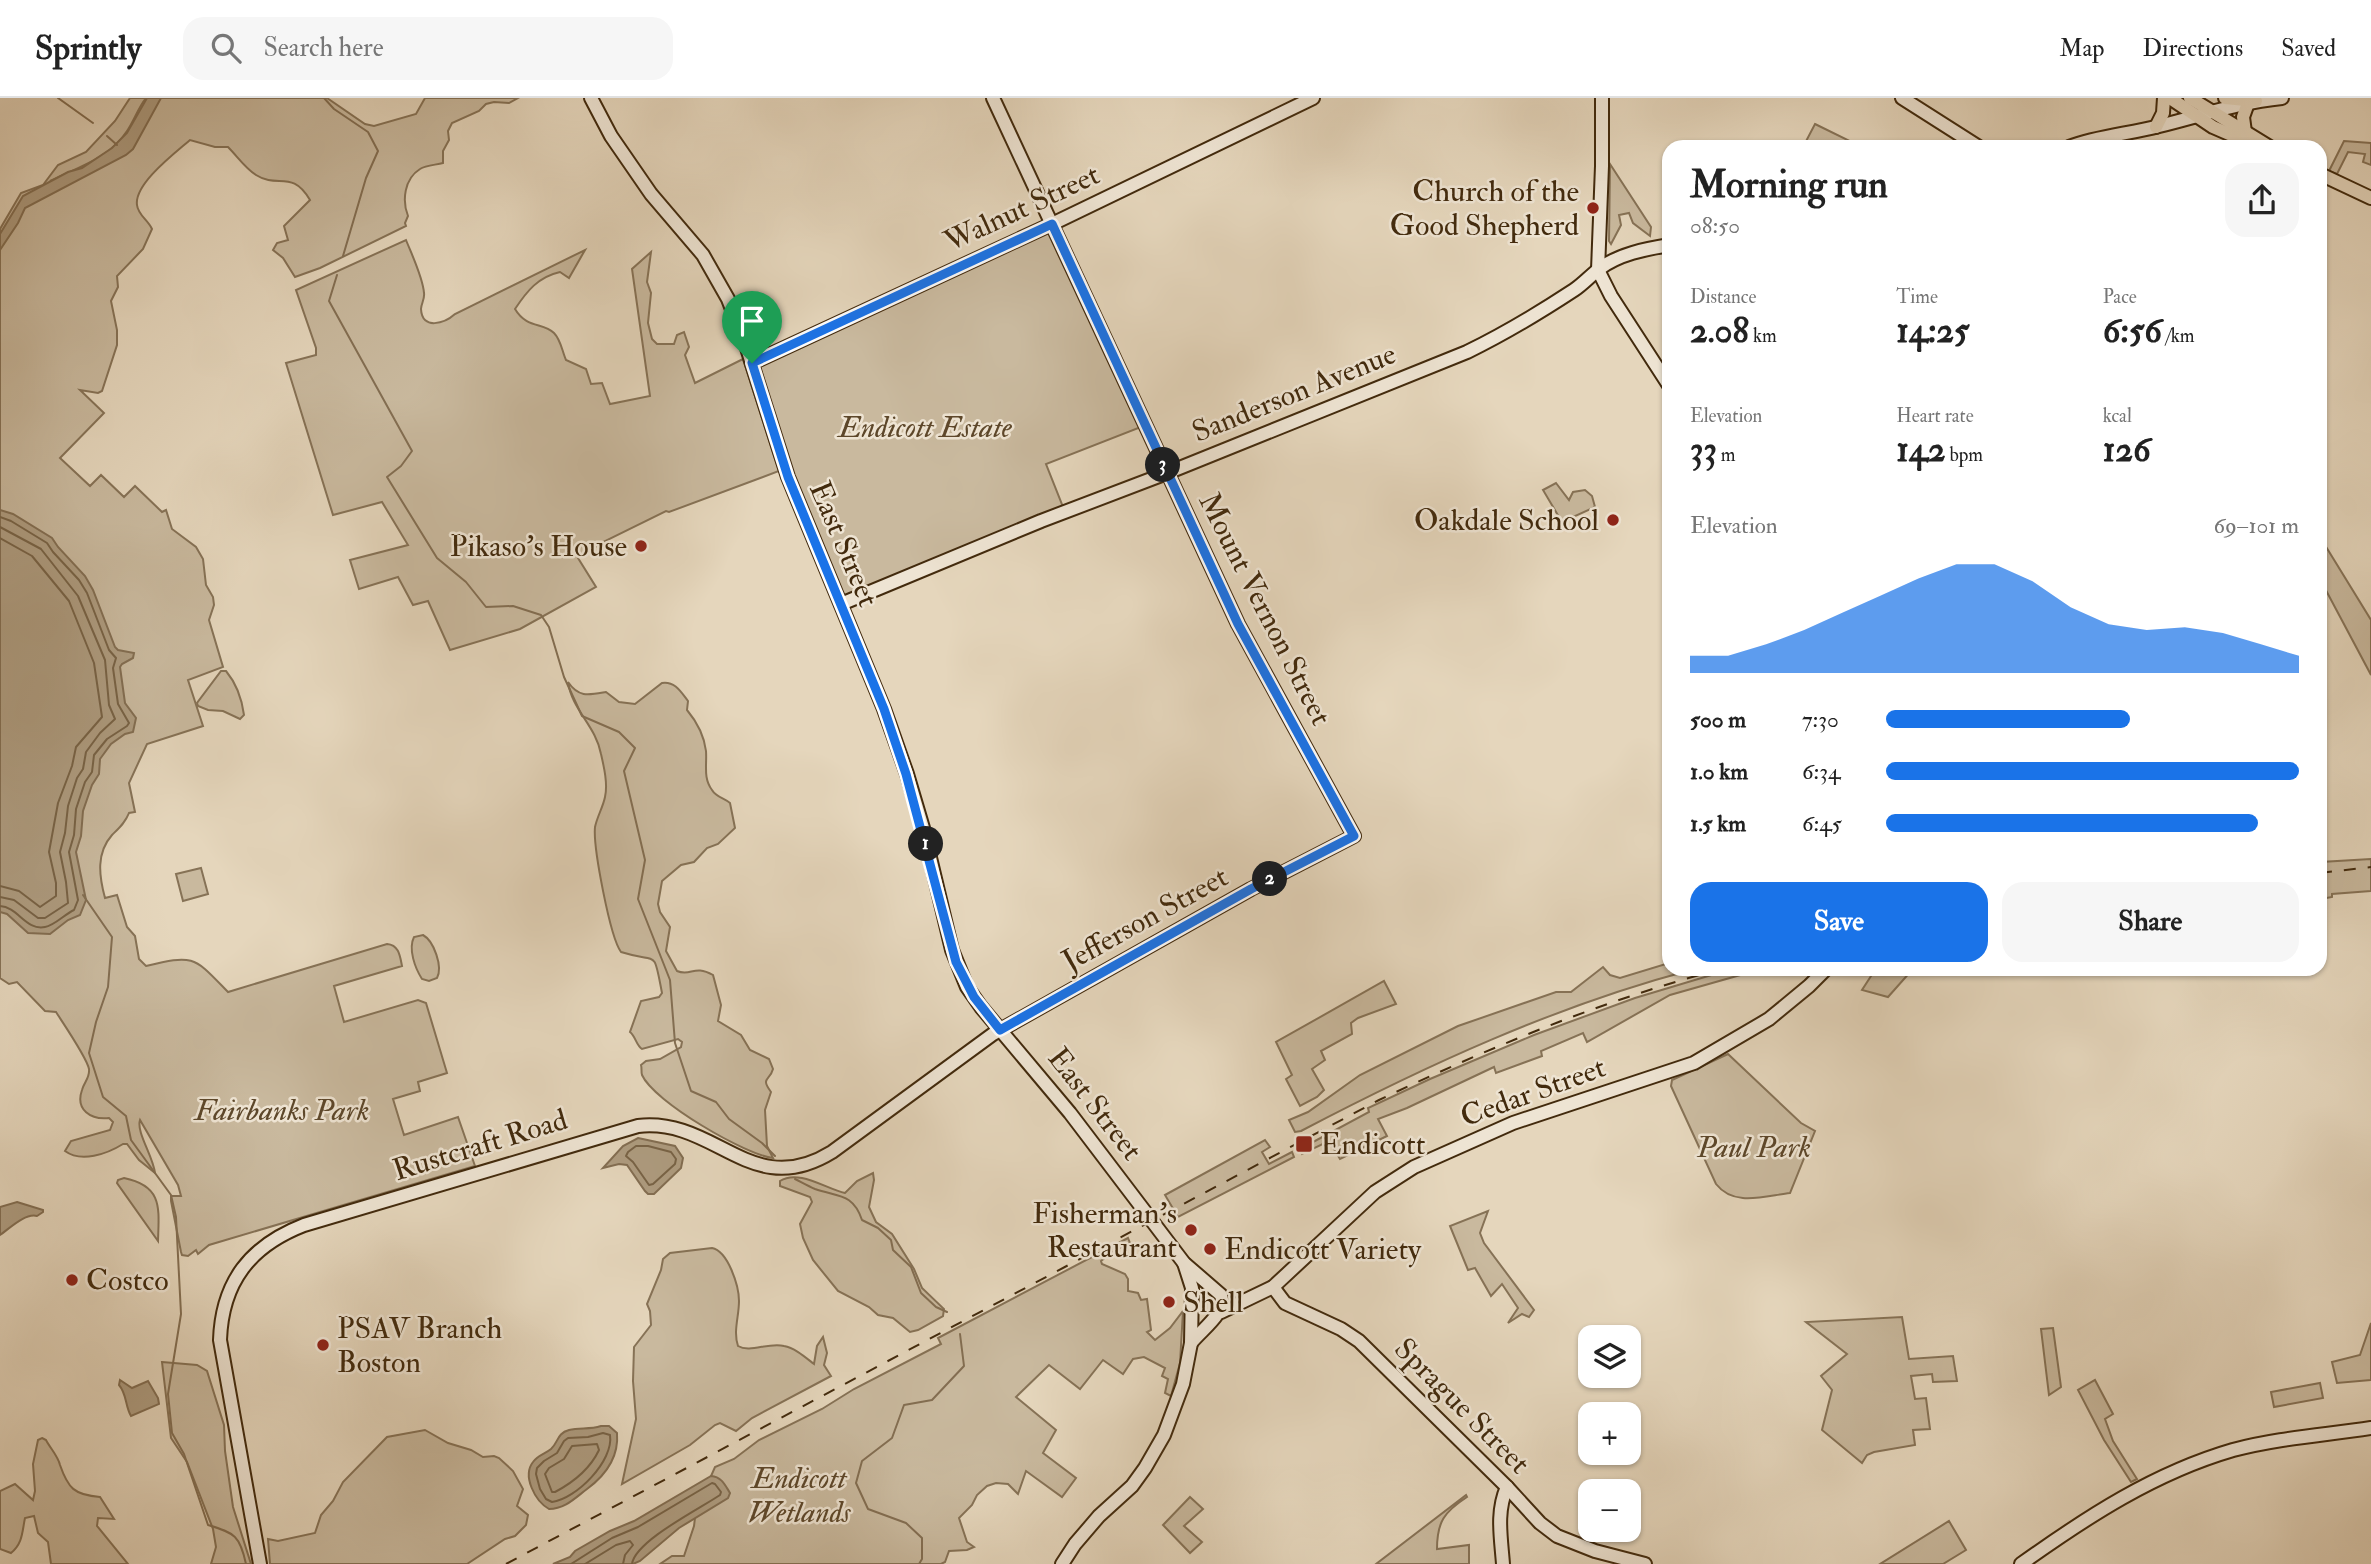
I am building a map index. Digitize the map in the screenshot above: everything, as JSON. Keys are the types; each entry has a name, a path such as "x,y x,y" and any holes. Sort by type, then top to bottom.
{"main road":[{"path":"2156,127 2161,118 2164,98"},
{"path":"2169,98 2213,127 2243,140"},
{"path":"2190,98 2258,140"},
{"path":"2225,98 2252,102 2243,117 2245,132"},
{"path":"2327,177 2371,198"}],"street":[{"name":"East Street","path":"591,98 611,136 652,194 703,255 728,299 752,363 788,477 884,709 906,774 956,962 974,997 1070,1112 1184,1263 1216,1291"},
{"name":"Mount Vernon Street","path":"993,98 1081,291 1124,375 1167,473 1253,653 1354,836"},
{"name":"Walnut Street","path":"752,363 1052,224 1313,98"},
{"path":"1602,98 1598,270 1611,296 1662,375"},
{"path":"1902,98 1968,140"},
{"path":"2090,140 2156,127 2252,102 2282,98"},
{"name":"Sanderson Avenue","path":"841,604 1499,337 1578,288 1598,270 1618,258 1662,247"},
{"name":"Jefferson Street","path":"1000,1030 1251,889 1354,836"},
{"name":"Cedar Street","path":"1273,1287 1375,1192 1414,1167 1513,1123 1693,1063 1769,1019 1819,976"},
{"name":"Rustcraft Road","path":"260,1564 224,1373 221,1328 228,1296 240,1272 254,1255 270,1242 304,1226 638,1126 676,1128 765,1167 784,1169 804,1166 832,1152 1000,1030"},
{"name":"East Street","path":"1062,1564 1075,1544 1132,1486 1145,1468 1177,1403 1191,1343 1192,1288 1184,1263"},
{"path":"1246,1300 1228,1298 1204,1288 1196,1291 1191,1303 1202,1319 1216,1315 1273,1287"},
{"name":"Sprague Street","path":"1273,1287 1285,1303 1341,1329 1359,1341 1556,1536 1595,1551 1645,1564"},
{"path":"1216,1291 1223,1306 1216,1315"},
{"name":"East Street","path":"1191,1343 1216,1315"},
{"path":"2021,1564 2116,1501 2171,1472 2235,1450 2304,1436 2371,1428"},
{"path":"1503,1564 1499,1517 1507,1487"}],"green space":[{"name":"Fairbanks Park","path":"130,98 146,98 120,141 92,161 50,181 119,155 152,98 327,98 365,124 374,126 416,114 425,98 518,98 509,103 486,104 479,111 452,123 448,131 449,140 443,151 443,163 420,169 408,184 405,197 408,216 406,226 320,268 295,277 283,258 273,250 277,243 288,240 284,226 310,200 291,182 264,179 256,175 228,147 215,147 190,140 148,179 138,197 138,209 152,229 143,249 117,276 118,287 111,301 117,345 102,391 98,393 80,390 104,413 60,458 90,486 101,475 124,497 135,486 162,512 166,510 172,529 196,547 203,559 206,585 213,597 214,605 209,620 223,667 188,680 203,726 147,744 129,783 135,812 129,813 124,823 112,835 101,857 100,873 105,898 117,895 127,927 135,936 139,959 146,966 175,960 193,961 208,971 228,992 387,944 394,946 402,966 334,986 344,1022 418,1000 426,1003 447,1073 418,1082 420,1091 393,1099 404,1135 458,1117 475,1166 209,1245 198,1254 196,1250 188,1256 182,1255 181,1252 171,1201 171,1196 181,1196 178,1185 140,1120 140,1131 155,1173 139,1160 127,1144 86,1157 71,1155 65,1151 71,1141 110,1130 113,1122 109,1118 91,1115 83,1108 80,1097 89,1069 80,1049 56,1012 45,1011 17,982 9,984 0,978 0,229 21,193 43,185 58,165 86,152 115,121"},
{"path":"1815,124 1848,140 1807,140"},
{"path":"2344,141 2371,143 2371,165 2363,162 2365,154 2348,152 2337,174 2329,171"},
{"path":"1610,164 1651,227 1650,236 1633,223 1629,213 1619,215 1621,225 1611,244 1609,241"},
{"name":"Endicott Estate","path":"1049,231 1141,427 1046,464 1063,507 847,596 842,593 795,483 760,367"},
{"path":"406,240 423,287 422,316 430,323 446,320 585,250 569,278 560,272 545,277 515,309 525,320 554,333 566,360 586,369 591,384 602,383 610,404 650,396 632,269 651,252 647,282 651,293 648,323 652,339 657,344 674,344 677,335 684,332 689,347 685,355 695,383 743,359 779,471 666,511 603,542 578,558 596,587 520,629 450,650 428,601 413,605 398,577 359,589 350,560 408,545 382,502 333,515 286,363 316,355 296,290"},
{"path":"1556,483 1569,500 1573,492 1585,490 1592,496 1595,507 1562,522 1543,490"},
{"path":"2327,548 2371,620 2371,675 2327,592"},
{"path":"221,671 226,671 238,692 244,715 240,719 223,711 198,706 197,703"},
{"path":"568,682 580,693 606,692 619,702 635,704 662,683 667,683 677,688 688,701 687,710 700,729 705,745 707,781 718,796 730,803 735,828 718,844 707,848 694,862 681,865 662,881 658,904 670,927 666,951 677,971 686,973 697,970 713,975 721,1005 718,1021 741,1035 750,1050 769,1059 773,1069 766,1081 771,1092 765,1110 767,1146 773,1158 743,1148 702,1126 664,1099 642,1075 641,1065 646,1061 660,1059 681,1047 682,1042 678,1039 642,1049 630,1032 641,1001 659,997 662,993 655,963 648,958 621,952 612,929 595,837 595,827 606,792 606,781 598,744 574,701"},
{"path":"2371,859 2371,891 2332,894 2332,897 2327,898 2327,862"},
{"path":"201,868 208,894 183,901 176,874"},
{"path":"423,935 434,948 439,967 437,978 429,981 422,979 412,953 414,937"},
{"path":"1662,965 1662,976 1671,976 1590,1001 1492,1040 1395,1083 1301,1131 1295,1132 1289,1120 1308,1112 1360,1075 1458,1026 1556,992 1571,992 1603,967 1610,975 1620,978"},
{"path":"1708,976 1737,976 1670,995 1587,1042 1583,1033 1541,1051 1542,1056 1496,1073 1494,1067 1378,1119 1387,1136 1340,1159 1329,1141 1302,1154 1300,1149 1369,1112 1368,1108 1534,1035 1635,998"},
{"path":"1871,976 1907,976 1888,997 1862,990"},
{"path":"1384,981 1396,1004 1358,1018 1351,1023 1352,1034 1321,1051 1325,1060 1312,1069 1324,1090 1300,1106 1286,1079 1292,1075 1276,1042"},
{"name":"Paul Park","path":"1728,1054 1801,1123 1815,1131 1790,1193 1740,1198 1723,1191 1716,1184 1671,1086 1672,1080"},
{"path":"1265,1140 1270,1147 1262,1152 1269,1164 1292,1152 1294,1157 1178,1217 1165,1195"},
{"path":"873,1173 869,1207 876,1222 892,1234 914,1269 922,1288 944,1309 943,1316 918,1330 910,1332 893,1318 878,1315 869,1307 838,1291 813,1260 803,1238 800,1224 812,1202 810,1197 780,1186 780,1181 795,1177 845,1193 857,1181"},
{"path":"124,1178 146,1187 156,1200 159,1218 158,1241 117,1183"},
{"path":"1488,1211 1480,1233 1484,1243 1534,1310 1529,1317 1522,1314 1508,1323 1518,1308 1502,1284 1491,1296 1475,1268 1468,1270 1450,1226"},
{"name":"Endicott Wetlands","path":"1128,1238 1130,1243 1115,1250 1101,1261 1102,1264 1125,1274 1128,1291 1138,1293 1141,1300 1147,1299 1151,1330 1147,1332 1155,1340 1170,1328 1183,1311 1180,1363 1171,1396 1165,1393 1168,1379 1162,1376 1165,1368 1144,1357 1133,1359 1123,1374 1103,1360 1080,1389 1049,1365 1016,1397 1056,1430 1043,1453 1076,1478 1062,1497 1026,1471 1018,1494 1008,1484 996,1483 987,1486 959,1518 967,1542 974,1547 949,1551 945,1562 941,1564 660,1564 672,1556 684,1556 694,1526 696,1510 715,1467 734,1459 759,1440 941,1344 938,1338"},
{"path":"712,1248 728,1262 737,1287 738,1346 784,1346 814,1364 817,1346 823,1337 827,1353 824,1365 831,1376 752,1418 736,1431 720,1423 715,1425 690,1445 622,1484 636,1419 634,1347 651,1325 647,1304 663,1259 670,1253"},
{"path":"1902,1317 1909,1359 1953,1356 1957,1381 1933,1382 1932,1374 1911,1376 1915,1399 1926,1398 1930,1429 1913,1430 1915,1445 1874,1452 1867,1455 1862,1463 1822,1430 1832,1390 1821,1376 1847,1354 1806,1322"},
{"path":"2371,1323 2371,1380 2337,1383 2332,1362 2360,1355"},
{"path":"2053,1328 2061,1387 2049,1395 2041,1329"},
{"path":"162,1362 197,1365 207,1371 224,1425 233,1507 251,1564 211,1564 216,1547 213,1529 187,1462 171,1438"},
{"path":"2095,1380 2113,1414 2105,1419 2113,1441 2137,1479 2131,1482 2104,1440 2078,1390"},
{"path":"2320,1383 2323,1398 2274,1407 2271,1392"},
{"path":"425,1430 483,1457 499,1458 513,1471 523,1489 517,1506 528,1515 526,1525 515,1536 505,1539 467,1564 270,1564 268,1539 278,1541 315,1533 321,1515 333,1501 343,1482 387,1437"},
{"path":"42,1438 56,1455 69,1485 78,1492 100,1497 114,1519 98,1518 97,1526 128,1564 51,1564 48,1542 38,1533 34,1516 25,1518 18,1545 11,1553 0,1549 0,1491 15,1484 33,1500 33,1464 38,1440"},
{"path":"1466,1495 1467,1497 1443,1518 1438,1532 1437,1549 1469,1545 1469,1564 1376,1564"},
{"path":"1190,1497 1203,1509 1184,1526 1202,1542 1190,1553 1163,1525"},
{"path":"1949,1521 1966,1550 1943,1564 1880,1564"}],"water":[{"path":"147,98 161,98 133,149 25,208 0,250 0,234 23,196 68,172 82,168 112,148 127,133"},
{"path":"0,510 13,514 52,538 85,576 115,647 134,653 133,658 120,667 125,703 136,718 133,732 111,744 100,759 99,774 83,811 81,836 76,852 86,900 80,915 68,920 50,934 28,933 7,914 0,912"},
{"path":"638,1138 675,1146 683,1158 681,1168 654,1194 645,1191 627,1165 603,1168 623,1146"},
{"path":"17,1202 43,1212 23,1219 0,1235 0,1207"},
{"path":"120,1380 132,1388 148,1381 159,1404 131,1416 119,1385"},
{"path":"609,1426 617,1433 616,1450 610,1465 594,1484 574,1499 560,1507 549,1509 539,1500 532,1488 529,1474 533,1462 551,1449 565,1431"},
{"path":"711,1476 725,1484 730,1493 728,1498 679,1528 640,1561 633,1564 553,1564 570,1557 575,1551 634,1521"}],"waterway":[{"path":"58,98 93,123"},
{"path":"324,98 334,109 368,132 378,151 366,178 343,256"},
{"path":"107,136 117,145"},
{"path":"337,275 329,301 412,451 401,466 387,477 437,558 466,582 486,607 513,606 541,615 549,627 564,677 582,716 619,732 635,748 624,771 645,860 638,899 670,980 675,1043 691,1091 716,1102 729,1119 775,1156"},
{"path":"83,895 112,937 108,987 89,1053 103,1097 126,1116 131,1140 171,1195 176,1217 181,1314 168,1394 172,1433 184,1454 208,1525 235,1537 246,1564"},
{"path":"795,1179 849,1200 862,1220 878,1228 891,1240 893,1250 911,1267 921,1293 936,1307 947,1312"},
{"path":"919,1564 922,1559 922,1538 906,1523 868,1509 856,1483 862,1461 892,1438 904,1405 932,1400 964,1366 960,1334"}],"railway":[{"path":"2327,872 2371,867"},
{"path":"506,1564 1379,1100 1546,1027 1696,976"}],"place":[{"name":"Church of the Good Shepherd","path":"1593,208"},
{"name":"Oakdale School","path":"1613,520"},
{"name":"Pikaso's House","path":"641,546"},
{"name":"Endicott","path":"1304,1144"},
{"name":"Fisherman's Restaurant","path":"1191,1230"},
{"name":"Endicott Variety","path":"1210,1249"},
{"name":"Costco","path":"72,1280"},
{"name":"Shell","path":"1169,1302"},
{"name":"PSAV Branch Boston","path":"323,1345"}],"route":[{"path":"1052,224 1238,624 1354,836 1251,889 1000,1030 974,997 956,962 923,828 884,709 788,477 752,363 1052,224"}]}
